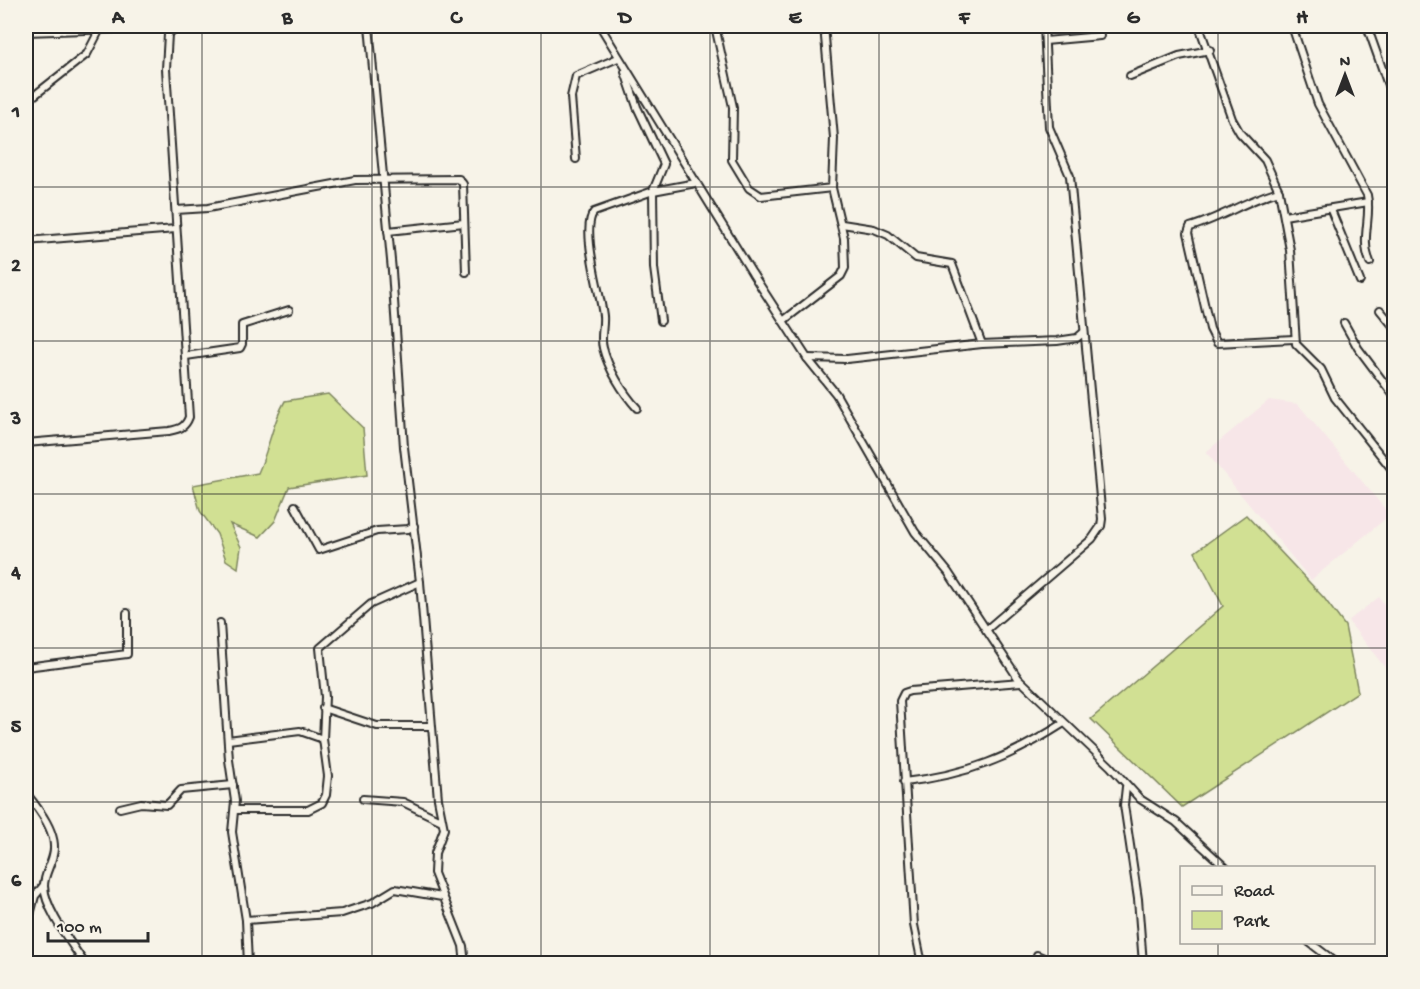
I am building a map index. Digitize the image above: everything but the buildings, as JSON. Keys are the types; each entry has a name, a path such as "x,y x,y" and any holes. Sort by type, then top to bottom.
{"street":[{"path":"26,32 42,28 100,29 177,26"},
{"path":"26,443 180,429 187,424 189,417 186,356 165,50 168,34 177,26"},
{"path":"369,26 388,231 404,447 420,582 431,726 443,833 433,864 442,897 465,951 465,963"},
{"path":"600,26 783,321 807,358 836,394 915,532 948,572 1021,682 1110,766 1126,787 1154,810 1176,822 1225,866"},
{"path":"715,26 733,107 732,160 749,188 761,196 832,188"},
{"path":"783,321 843,273 846,258 842,224 832,188 834,138 824,26"},
{"path":"986,630 1092,539 1101,525 1070,176 1049,127 1044,26"},
{"path":"1199,26 1210,50 1232,119 1240,133 1264,160 1279,191 1290,250 1294,339 1299,349 1321,369 1335,398 1395,472"},
{"path":"1292,26 1318,104 1335,141 1364,188 1368,201 1365,243 1370,262"},
{"path":"1366,26 1395,102"},
{"path":"26,102 87,54 100,29"},
{"path":"1045,41 1100,36"},
{"path":"1130,76 1179,56 1210,50"},
{"path":"576,159 571,97 576,76 618,58"},
{"path":"625,69 637,107 664,164 653,191 654,268 661,321"},
{"path":"176,210 208,208 327,183 459,179 463,184 466,272"},
{"path":"637,408 630,401 603,347 603,319 589,228 590,219 594,212 653,191 696,183"},
{"path":"1279,191 1246,201 1223,215 1190,227 1188,233 1210,329 1217,343 1294,339"},
{"path":"1284,216 1330,210 1368,201"},
{"path":"1330,210 1360,280"},
{"path":"388,231 464,223"},
{"path":"842,224 874,229 888,235 916,258 952,264 982,344"},
{"path":"26,241 176,230"},
{"path":"186,356 240,348 242,325 289,310"},
{"path":"1380,310 1395,327"},
{"path":"1344,323 1358,348 1395,396"},
{"path":"807,358 847,359 982,344 1071,339 1084,332"},
{"path":"295,507 319,550 368,533 406,530 414,526"},
{"path":"235,810 302,811 322,803 328,787 323,740 325,697 319,657 322,644 371,604 420,582"},
{"path":"26,668 127,654 127,613"},
{"path":"220,624 235,810 232,832 246,920 248,963"},
{"path":"922,963 914,925 900,701 904,693 1021,682"},
{"path":"323,708 377,726 431,726"},
{"path":"904,782 979,768 1035,742 1064,723"},
{"path":"228,740 300,731 323,740"},
{"path":"120,808 141,803 167,805 181,790 233,785"},
{"path":"1126,787 1124,805 1138,899 1141,963"},
{"path":"26,796 37,807 54,842 53,856 44,885 35,896 26,930"},
{"path":"363,799 403,802 442,820"},
{"path":"44,885 55,917 85,963"},
{"path":"246,920 350,911 372,903 395,889 442,897"},
{"path":"1312,944 1338,963"},
{"path":"1037,955 1058,963"},
{"path":"26,956 26,963"}],"shaded area":[{"path":"1269,400 1298,404 1390,515 1311,580 1206,452"},
{"path":"1379,597 1394,617 1394,679 1348,621"}],"green space":[{"path":"328,394 363,428 367,475 289,487 275,521 260,537 230,524 241,547 238,568 226,560 217,534 200,511 193,485 258,473 285,401"},
{"path":"1246,515 1324,598 1345,626 1358,692 1182,807 1091,719 1223,606 1195,552"}]}
